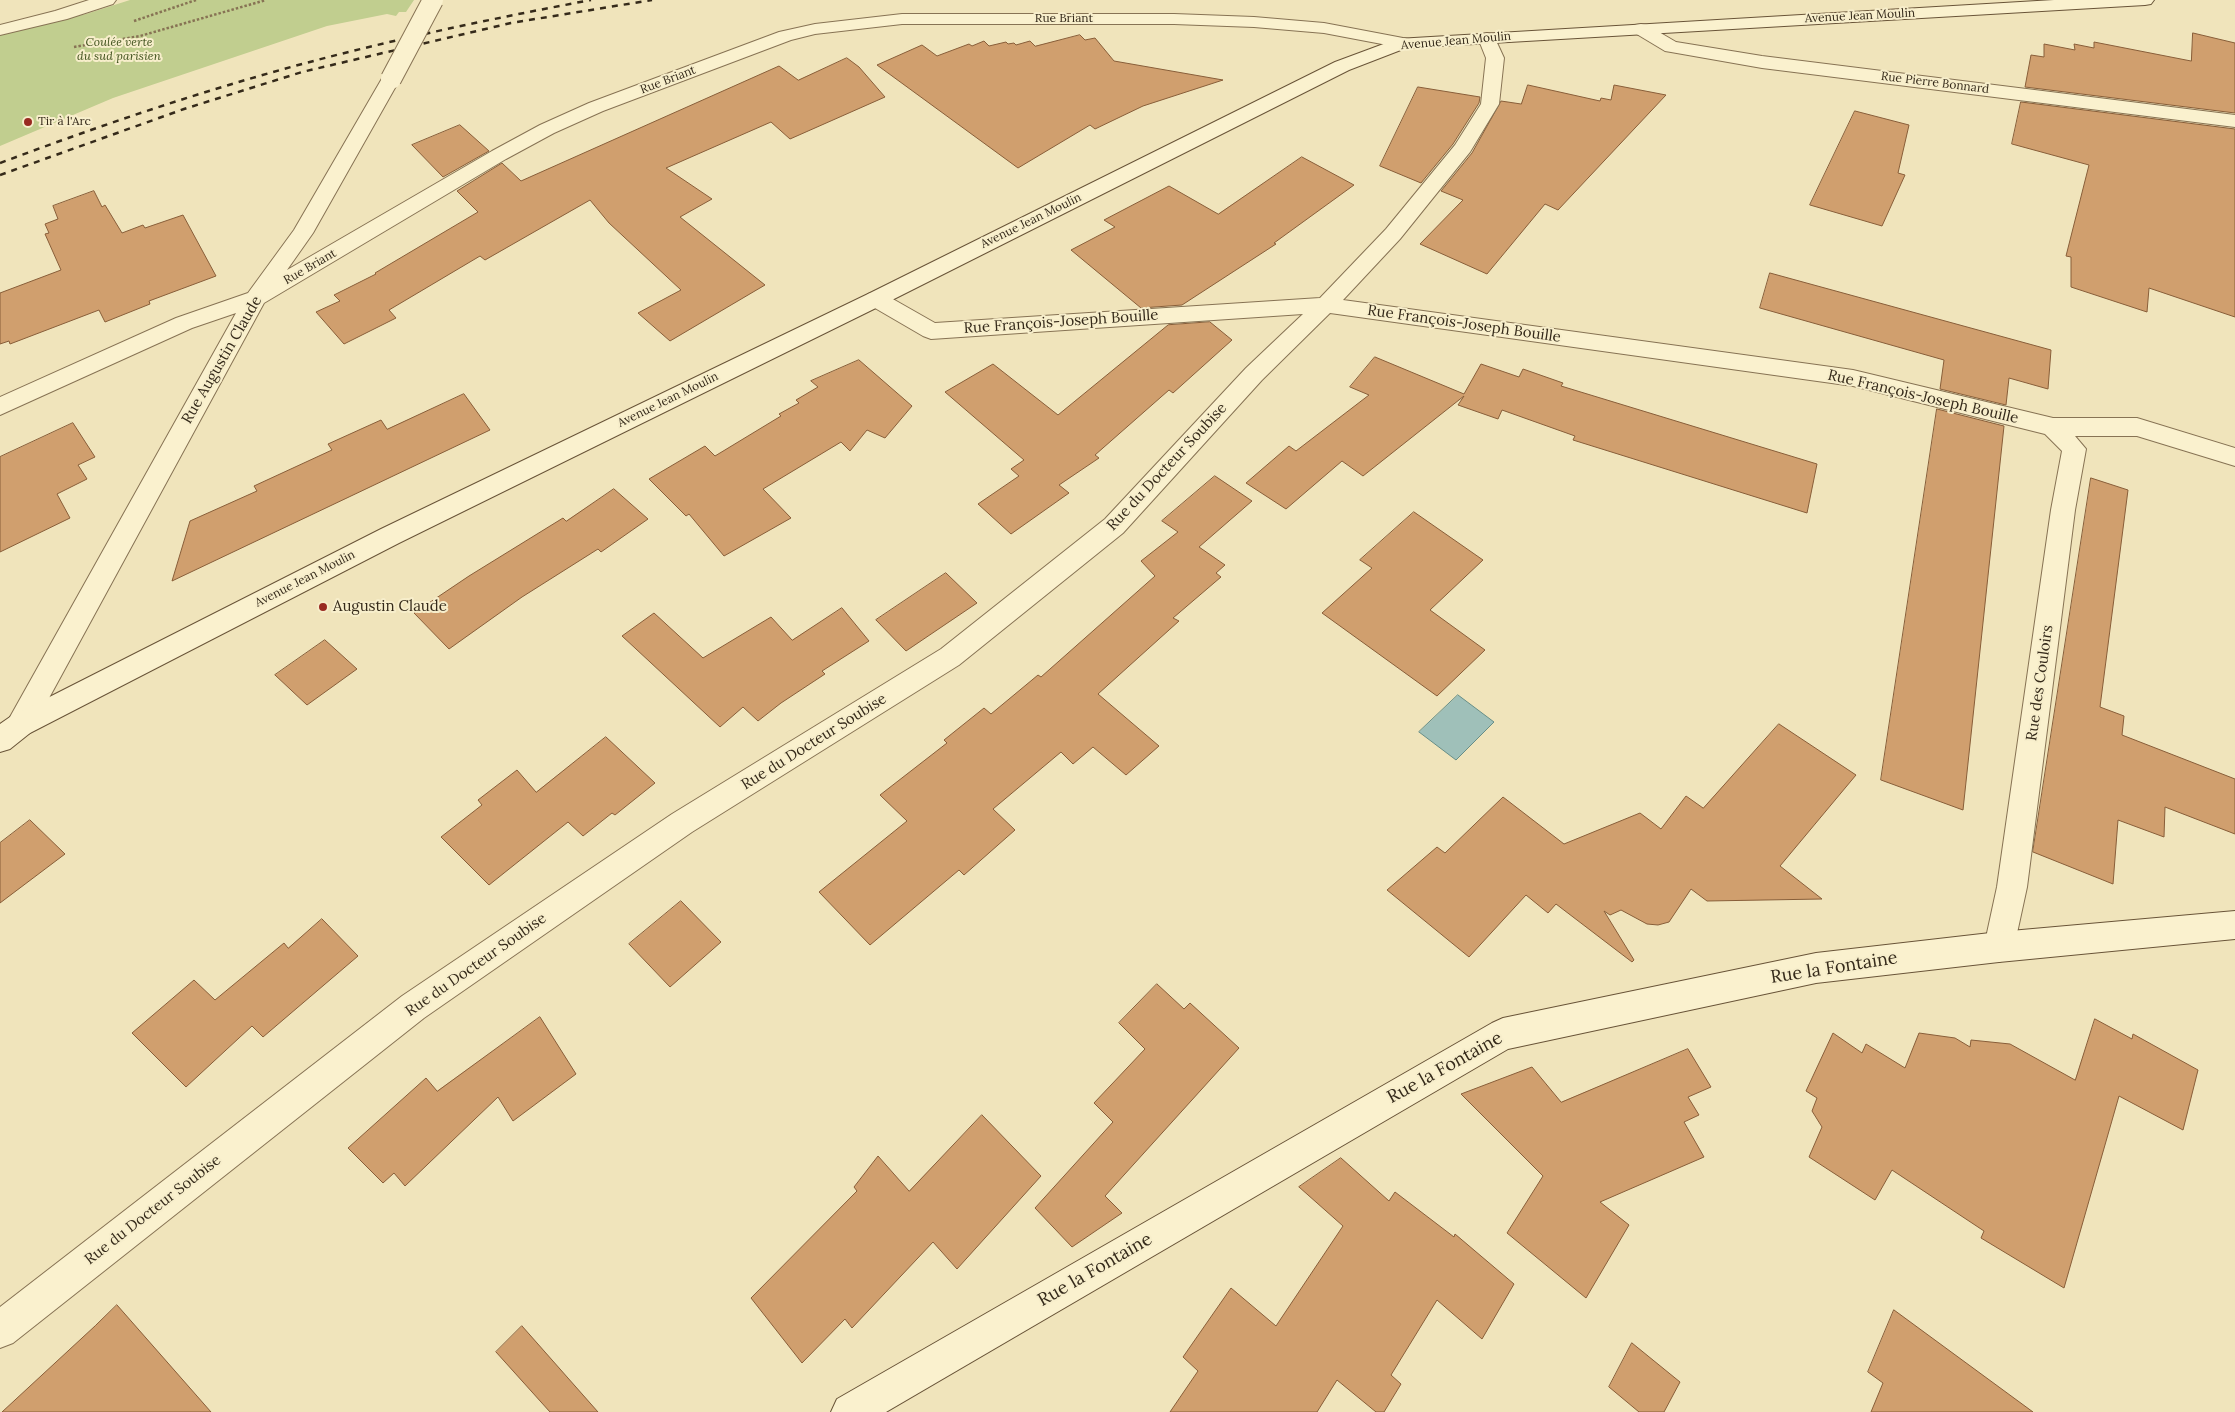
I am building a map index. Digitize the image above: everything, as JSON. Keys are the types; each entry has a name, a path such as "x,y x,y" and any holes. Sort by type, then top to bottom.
{"street":[{"path":"0,30 61,15 107,0"},
{"name":"Rue Augustin Claude","path":"10,733 256,298 303,233 391,79 433,0"},
{"name":"Avenue Jean Moulin","path":"10,733 423,520 876,299 1342,66 1403,43 2145,0"},
{"name":"Rue Briant","path":"0,407 184,322 256,298 490,160 547,129 596,107 785,36 815,29 902,19 1174,19 1254,22 1324,28 1403,43"},
{"name":"Rue Pierre Bonnard","path":"1641,29 1671,47 1762,62 2235,121"},
{"name":"Rue du Docteur Soubise","path":"0,1330 413,1007 682,823 950,657 1114,526 1254,374 1393,234 1463,148 1490,104 1496,58 1487,38"},
{"name":"Rue François-Joseph Bouille","path":"876,299 931,331 1324,305 1853,378 2052,427 2137,427 2235,457"},
{"name":"Rue des Couloirs","path":"1999,946 2012,887 2063,510 2074,449 2052,427"},
{"name":"Rue la Fontaine","path":"850,1412 1503,1034 1816,968 1999,946 2235,925"}],"path":[{"path":"65,49 140,36 266,0"}],"green space":[{"name":"Coulée verte du sud parisien","path":"130,0 414,0 406,12 399,12 396,16 387,14 327,26 113,98 0,146 0,35 86,14"}],"water":[{"path":"1458,695 1494,722 1456,760 1419,732"}],"building":[{"path":"2193,33 2235,43 2235,113 2025,87 2031,55 2044,57 2044,44 2075,50 2074,44 2094,48 2094,42 2191,61"},
{"path":"1080,35 1085,40 1095,38 1114,61 1223,80 1143,106 1095,129 1090,125 1018,168 877,65 922,45 937,56 969,44 972,46 984,41 989,46 1006,42 1016,45 1030,41 1035,46"},
{"path":"847,58 859,67 885,97 790,139 771,122 666,168 712,199 680,217 765,285 670,341 638,313 681,290 609,223 590,200 485,260 480,256 389,310 396,318 344,344 316,312 340,301 334,295 376,274 478,212 457,191 502,163 521,181 779,66 798,80"},
{"path":"1528,85 1600,101 1601,98 1611,100 1614,85 1666,95 1558,210 1545,204 1487,274 1420,244 1463,200 1441,191 1472,153 1501,101 1521,104"},
{"path":"1418,87 1480,97 1479,103 1453,144 1421,183 1380,166"},
{"path":"2021,102 2235,129 2235,317 2149,288 2147,312 2071,287 2071,257 2066,256 2089,165 2012,144"},
{"path":"1855,111 1909,125 1898,173 1905,175 1882,226 1810,205"},
{"path":"460,125 489,151 443,177 412,145"},
{"path":"1302,157 1354,185 1274,243 1276,244 1182,305 1141,308 1071,250 1115,227 1104,220 1169,186 1218,214"},
{"path":"94,191 102,207 105,205 122,233 143,225 145,228 183,215 216,276 149,301 150,304 105,322 99,310 10,344 9,341 0,344 0,293 61,270 45,234 49,233 45,224 58,219 53,206"},
{"path":"1770,273 2051,350 2048,389 2009,378 2006,405 1940,389 1944,360 1760,308"},
{"path":"1210,322 1232,340 1173,393 1169,390 1095,455 1099,458 1059,485 1069,493 1011,534 978,504 1019,476 1011,469 1024,460 945,392 993,364 1058,415 1168,325"},
{"path":"1375,357 1464,394 1481,364 1519,377 1523,369 1563,383 1561,386 1817,464 1807,513 1573,440 1575,436 1502,410 1498,419 1458,405 1464,396 1363,476 1342,461 1286,509 1246,483 1289,446 1296,451 1369,395 1350,387"},
{"path":"859,360 912,406 885,438 867,430 850,451 841,442 763,489 791,518 724,556 689,514 686,516 649,479 705,446 715,456 799,403 796,400 818,387 811,381"},
{"path":"464,394 490,430 172,581 190,521 257,491 254,486 332,450 328,444 381,420 387,429"},
{"path":"1937,409 2004,426 1963,810 1881,780"},
{"path":"73,423 95,457 78,465 87,479 57,494 70,518 0,552 0,457"},
{"path":"1215,476 1252,501 1199,547 1225,565 1216,573 1221,577 1173,618 1179,621 1098,694 1159,746 1126,775 1093,747 1073,764 1061,752 993,809 1015,830 964,875 959,870 870,945 819,892 907,821 880,795 947,743 944,740 984,708 991,714 1038,675 1041,677 1155,576 1141,561 1178,532 1162,521"},
{"path":"2091,478 2128,490 2100,707 2124,716 2122,735 2235,779 2235,834 2165,807 2164,837 2118,820 2113,884 2033,852"},
{"path":"614,489 648,519 601,552 598,549 522,597 449,649 414,613 469,576 563,518 566,521"},
{"path":"1414,512 1483,560 1430,610 1485,650 1437,696 1322,613 1372,568 1360,560"},
{"path":"946,573 977,603 906,651 876,620"},
{"path":"842,608 869,641 822,671 825,674 781,703 758,721 743,707 720,727 622,636 654,613 703,658 771,617 792,640"},
{"path":"325,640 357,669 307,705 275,675"},
{"path":"1779,724 1856,775 1780,866 1822,899 1707,901 1691,889 1669,922 1658,925 1647,924 1621,910 1610,915 1604,911 1634,960 1632,962 1556,904 1548,913 1526,895 1469,957 1387,890 1437,847 1445,853 1503,797 1564,844 1640,813 1661,829 1686,796 1703,808"},
{"path":"606,737 655,783 615,815 612,813 583,836 568,822 489,885 441,837 482,805 478,800 517,770 536,792"},
{"path":"30,820 65,854 0,903 0,843"},
{"path":"681,901 721,942 670,987 629,944"},
{"path":"322,919 358,956 263,1037 252,1026 186,1087 132,1033 194,980 215,1000 284,943 288,948"},
{"path":"1157,984 1184,1009 1190,1003 1239,1048 1105,1196 1122,1213 1072,1247 1035,1208 1113,1122 1094,1103 1145,1049 1119,1023"},
{"path":"540,1017 576,1074 513,1121 498,1097 405,1186 394,1173 383,1183 348,1148 426,1078 437,1091"},
{"path":"2095,1019 2132,1039 2133,1034 2198,1070 2183,1130 2119,1096 2064,1288 1981,1238 1984,1231 1892,1170 1875,1200 1809,1157 1822,1127 1812,1111 1817,1098 1806,1091 1833,1033 1862,1053 1866,1044 1905,1068 1919,1033 1955,1038 1970,1047 1971,1040 2010,1044 2075,1080"},
{"path":"1688,1049 1711,1087 1688,1097 1699,1115 1684,1122 1704,1157 1600,1202 1629,1225 1586,1298 1507,1233 1543,1176 1461,1094 1532,1067 1561,1102"},
{"path":"982,1115 1041,1176 957,1269 933,1242 852,1328 845,1319 802,1363 751,1298 857,1191 854,1187 878,1156 909,1191"},
{"path":"1341,1158 1389,1201 1395,1192 1454,1237 1455,1234 1514,1284 1482,1339 1437,1300 1391,1375 1401,1384 1384,1412 1376,1412 1337,1380 1317,1412 1170,1412 1198,1371 1183,1357 1231,1288 1276,1326 1343,1226 1299,1187"},
{"path":"117,1305 211,1412 2,1412 95,1326"},
{"path":"1894,1310 2033,1412 1871,1412 1883,1383 1868,1372"},
{"path":"522,1326 598,1412 550,1412 496,1352"},
{"path":"1632,1343 1680,1382 1664,1412 1639,1412 1609,1387"}],"railway":[{"path":"0,163 145,112 291,67 440,30 591,0"},
{"path":"0,175 184,109 302,72 511,23 652,0"}],"place":[{"name":"Tir à l'Arc","path":"28,122"},
{"name":"Augustin Claude","path":"323,607"}]}
